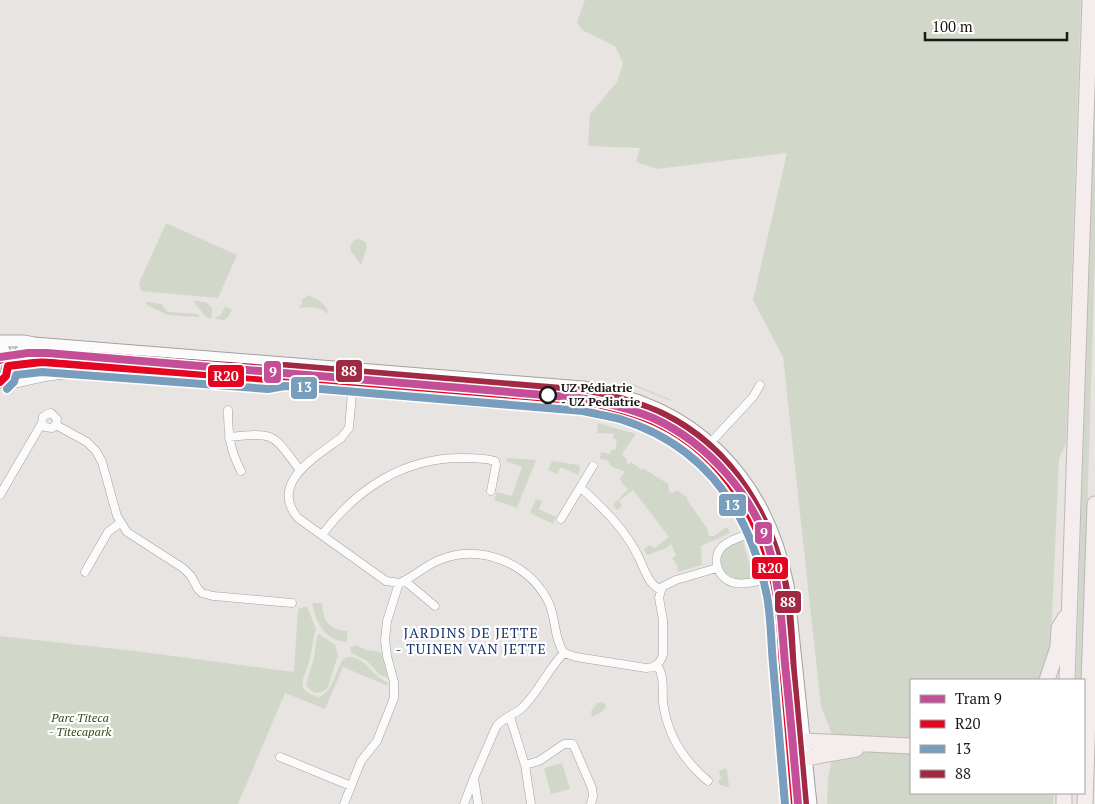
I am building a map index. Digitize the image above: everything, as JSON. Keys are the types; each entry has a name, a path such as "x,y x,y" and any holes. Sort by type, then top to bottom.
{"highway":[{"path":"1068,679 1090,0"},
{"path":"1086,804 1095,504"},
{"path":"1047,679 1058,647 1059,628 1070,610"},
{"path":"804,741 910,746"},
{"path":"806,758 877,745"}],"street":[{"path":"0,341 24,341 597,389 621,394 662,410 688,424 711,442 727,458 754,493 774,534 783,562 789,592 811,804"},
{"path":"34,343 8,362 3,378 18,383 84,372 328,388 352,393 377,392 421,395 463,402 564,410 596,410 634,420 670,439 700,461 712,477 730,495 752,533 766,579 788,804"},
{"path":"0,345 8,362"},
{"path":"711,442 753,397 760,385"},
{"path":"352,393 349,425 345,434 300,470 293,479 288,492 290,504 298,518 390,582 402,582 428,565 452,556 478,554 504,560 523,572 543,593 552,610 559,644 564,653 576,658 646,668 657,665 662,658 664,649 663,620 659,598 661,590 666,584 676,580 717,568"},
{"path":"228,410 229,438 241,471"},
{"path":"0,496 42,423 43,416 50,413 56,417 56,425"},
{"path":"42,423 48,428 56,425"},
{"path":"56,425 87,442 96,451 102,462 120,523 132,536 188,571 202,593 213,596 292,603"},
{"path":"229,438 257,435 273,437 300,470"},
{"path":"322,535 339,514 360,495 400,470 418,463 437,459 458,458 485,458 494,461 496,465 491,491"},
{"path":"561,519 593,466"},
{"path":"581,488 616,522 635,550 650,581 661,590"},
{"path":"85,572 108,532 120,523"},
{"path":"752,533 732,540 723,546 717,556 717,568 723,578 734,583 740,584 766,579"},
{"path":"402,582 435,606"},
{"path":"344,804 361,761 377,741 394,698 394,682 385,640 388,621 402,582"},
{"path":"464,804 498,723 510,717 534,696 551,667 564,653"},
{"path":"657,665 663,682 665,715 673,738 690,763 708,781"},
{"path":"510,717 525,765 531,804"},
{"path":"525,765 539,761 564,744 573,744 592,788 593,796 590,804"},
{"path":"280,758 351,786"},
{"path":"474,778 478,804"}],"green space":[{"path":"585,0 1081,0 1066,443 1059,459 1051,640 1047,663 1039,679 910,679 910,740 833,737 821,707 783,357 753,300 787,153 657,169 636,162 640,148 588,146 590,114 617,82 623,63 615,46 582,30 577,22"},
{"path":"1095,82 1095,255 1082,679 1076,679"},
{"path":"166,223 237,255 218,298 141,291 139,283"},
{"path":"359,239 365,242 367,247 361,265 350,247 354,240"},
{"path":"308,295 322,302 329,315 326,312 311,307 298,308 303,303 301,301"},
{"path":"193,301 206,302 212,308 211,319 205,316"},
{"path":"146,302 161,304 168,312 198,314 200,317 168,315 146,305"},
{"path":"225,306 232,310 228,317 224,320 215,319 221,315"},
{"path":"22,368 85,370 18,380 14,377 13,373"},
{"path":"631,383 672,400 631,385"},
{"path":"598,423 636,434 622,454 627,460 626,462 629,464 631,462 642,470 643,468 668,484 669,492 672,493 677,490 688,498 687,500 707,528 709,536 714,536 727,527 730,533 701,546 702,565 678,572 677,565 672,558 676,556 671,544 667,548 647,555 644,549 650,545 655,548 669,537 633,490 619,501 622,506 617,510 613,505 628,489 622,484 620,478 625,472 611,466 607,460 600,459 601,452 610,454 611,450 615,450 617,439 613,439 614,434 597,433"},
{"path":"507,458 536,460 517,508 494,500 497,492 512,496 522,467 506,461"},
{"path":"552,461 579,465 578,475 561,467 557,474 548,470"},
{"path":"536,499 542,501 539,509 556,517 553,524 530,513"},
{"path":"745,538 750,538 762,572 757,576"},
{"path":"742,539 754,577 735,580 720,568 720,561 727,546"},
{"path":"312,603 322,603 324,615 328,623 336,629 347,631 347,642 333,638 323,630 316,618"},
{"name":"Parc Titeca - Titecapark","path":"307,606 316,629 303,680 303,687 306,691 319,697 325,693 333,682 341,663 348,657 364,663 377,676 387,682 388,686 343,667 325,709 285,693 238,804 0,804 0,636 294,672 298,609"},
{"path":"319,634 335,645 338,655 328,687 322,692 316,693 310,690 306,684"},
{"path":"356,645 366,650 381,652 388,678 380,675 367,661 351,653 350,647"},
{"path":"604,702 606,706 603,711 592,717 591,711 597,703"},
{"path":"877,751 910,751 910,794 1054,794 1053,804 827,804 828,779 832,757"},
{"path":"562,763 570,789 551,794 544,768"},
{"path":"725,768 727,770 728,787 720,785 718,781 721,779 719,771"}],"tram line":[{"name":"9","path":"0,357 28,353 47,353 580,398 635,411 673,429 692,442 727,474 754,512 764,533 777,582 798,804"},
{"path":"0,358 21,356 269,375"},
{"path":"0,368 22,361"}],"transit line":[{"name":"88","path":"0,360 6,356 42,352 268,369 285,366 586,391 625,400 662,414 687,428 710,446 729,466 746,489 772,540 781,567 787,595 805,803"},
{"name":"R20","path":"0,382 6,376 8,366 42,362 269,379 284,376 585,401 631,413 657,423 681,437 703,454 722,473 752,519 763,544 771,570 778,605 795,804"},
{"name":"13","path":"7,389 14,382 16,375 42,372 268,389 285,386 583,411 620,419 650,431 677,446 700,465 719,486 736,510 749,537 767,596 785,804"}],"place":[{"name":"UZ Pédiatrie - UZ Pediatrie","path":"548,395"}],"district":[{"name":"JARDINS DE JETTE - TUINEN VAN JETTE","path":"471,642"}]}
